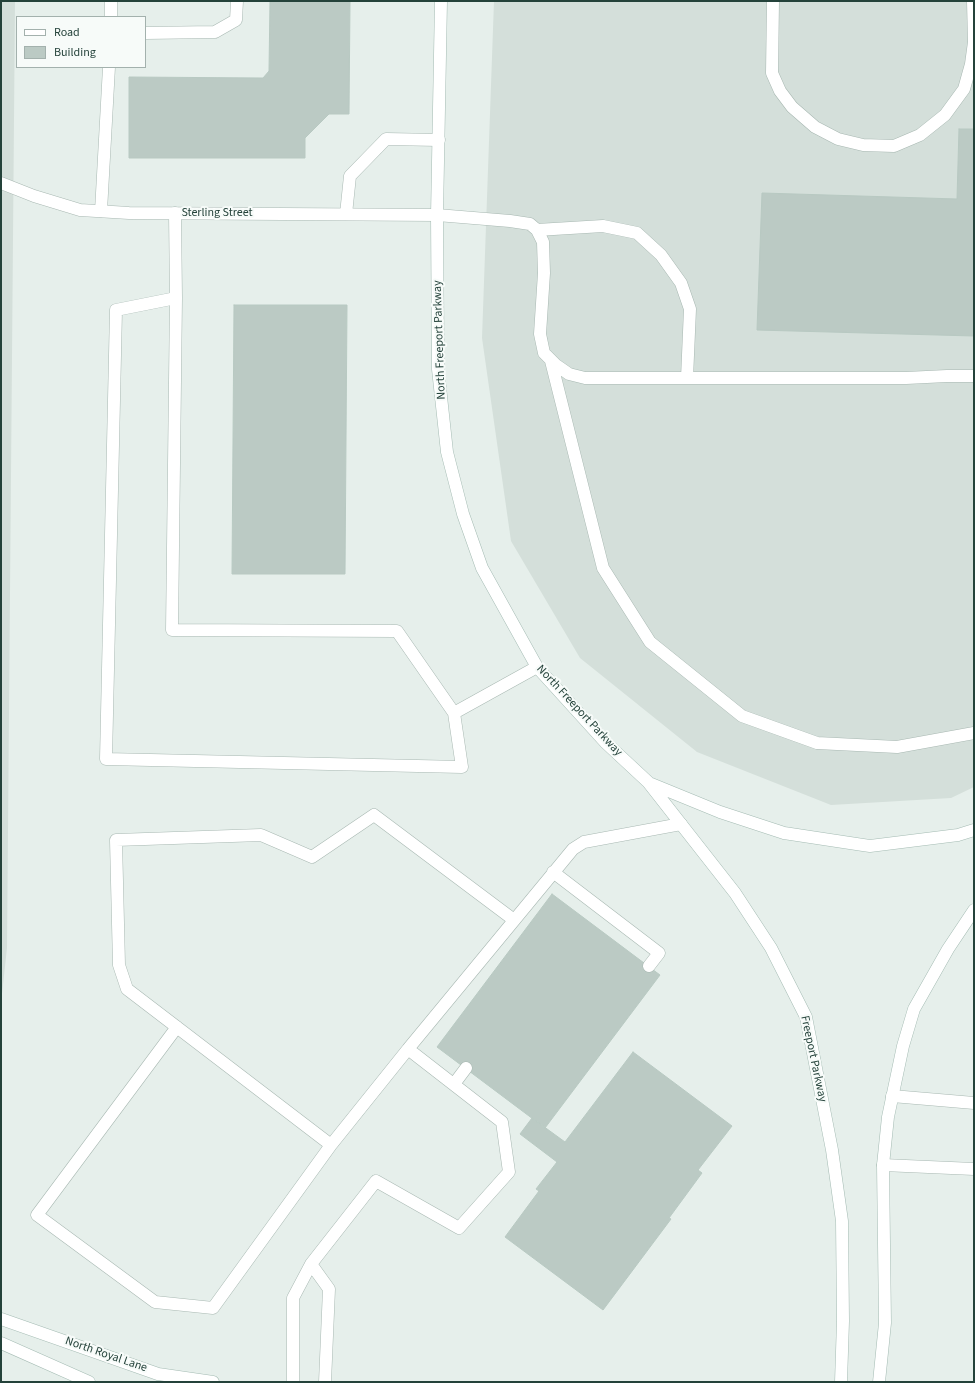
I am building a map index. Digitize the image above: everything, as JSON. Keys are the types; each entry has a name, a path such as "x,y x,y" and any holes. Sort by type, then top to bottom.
{"main road":[{"path":"111,1 111,16"},
{"path":"146,33 215,32 236,20 237,1"},
{"name":"North Freeport Parkway","path":"441,1 437,215 438,370 447,452 463,514 482,568 537,667 605,742 648,782"},
{"path":"773,1 772,73 780,91 792,107 815,126 838,139 863,145 894,146 920,135 945,115 964,89 971,64 974,41 973,1"},
{"path":"101,211 109,68"},
{"path":"346,214 350,176 386,139 439,140"},
{"name":"Sterling Street","path":"1,183 34,196 80,210 175,213 437,215 530,224 537,230"},
{"path":"175,213 176,298 172,630 397,630 454,713 462,767 106,759 116,310 176,298"},
{"path":"688,378 690,309 681,283 661,255 637,233 603,226 537,230 543,242 544,273 540,334 544,353 569,374 585,378 688,378 906,378 974,376"},
{"path":"551,360 603,568 650,642 742,716 817,743 897,747 974,733"},
{"path":"454,713 537,667"},
{"path":"648,782 720,812 784,833 863,845 870,846 958,835 974,830"},
{"name":"Freeport Parkway","path":"648,782 735,893 767,942 806,1017 832,1150 842,1221 843,1321 841,1382"},
{"path":"331,1145 127,989 119,965 116,840 261,835 312,857 374,815 514,920"},
{"path":"177,1027 37,1215 156,1302 213,1308 331,1145 573,849 584,842 681,824"},
{"path":"553,872 659,953 649,966"},
{"path":"879,1382 885,1323 883,1165 888,1117 892,1096 903,1046 914,1009 948,949 974,910"},
{"path":"293,1382 293,1298 311,1264 376,1181 458,1228 509,1172 502,1122 408,1049"},
{"path":"454,1084 466,1068"},
{"path":"892,1096 974,1103"},
{"path":"883,1165 974,1169"},
{"path":"311,1264 330,1289 325,1382"},
{"name":"North Royal Lane","path":"1,1319 158,1374 213,1382"},
{"path":"1,1343 89,1382"}],"shaded area":[{"path":"1,1 15,1 7,948 1,1003"},
{"path":"494,1 974,1 974,787 951,798 831,805 697,752 580,658 511,541 482,338"}],"building":[{"path":"270,1 350,1 349,114 329,114 305,138 305,158 129,158 129,77 263,78 269,71"},
{"path":"959,129 974,129 974,336 757,330 762,193 957,199"},
{"path":"234,305 347,305 345,574 232,574"},
{"path":"552,894 660,975 545,1128 437,1047"},
{"path":"633,1052 732,1126 698,1170 702,1173 669,1218 671,1219 603,1310 505,1237 539,1191 536,1189 557,1162 520,1134 532,1118 565,1142"}]}
